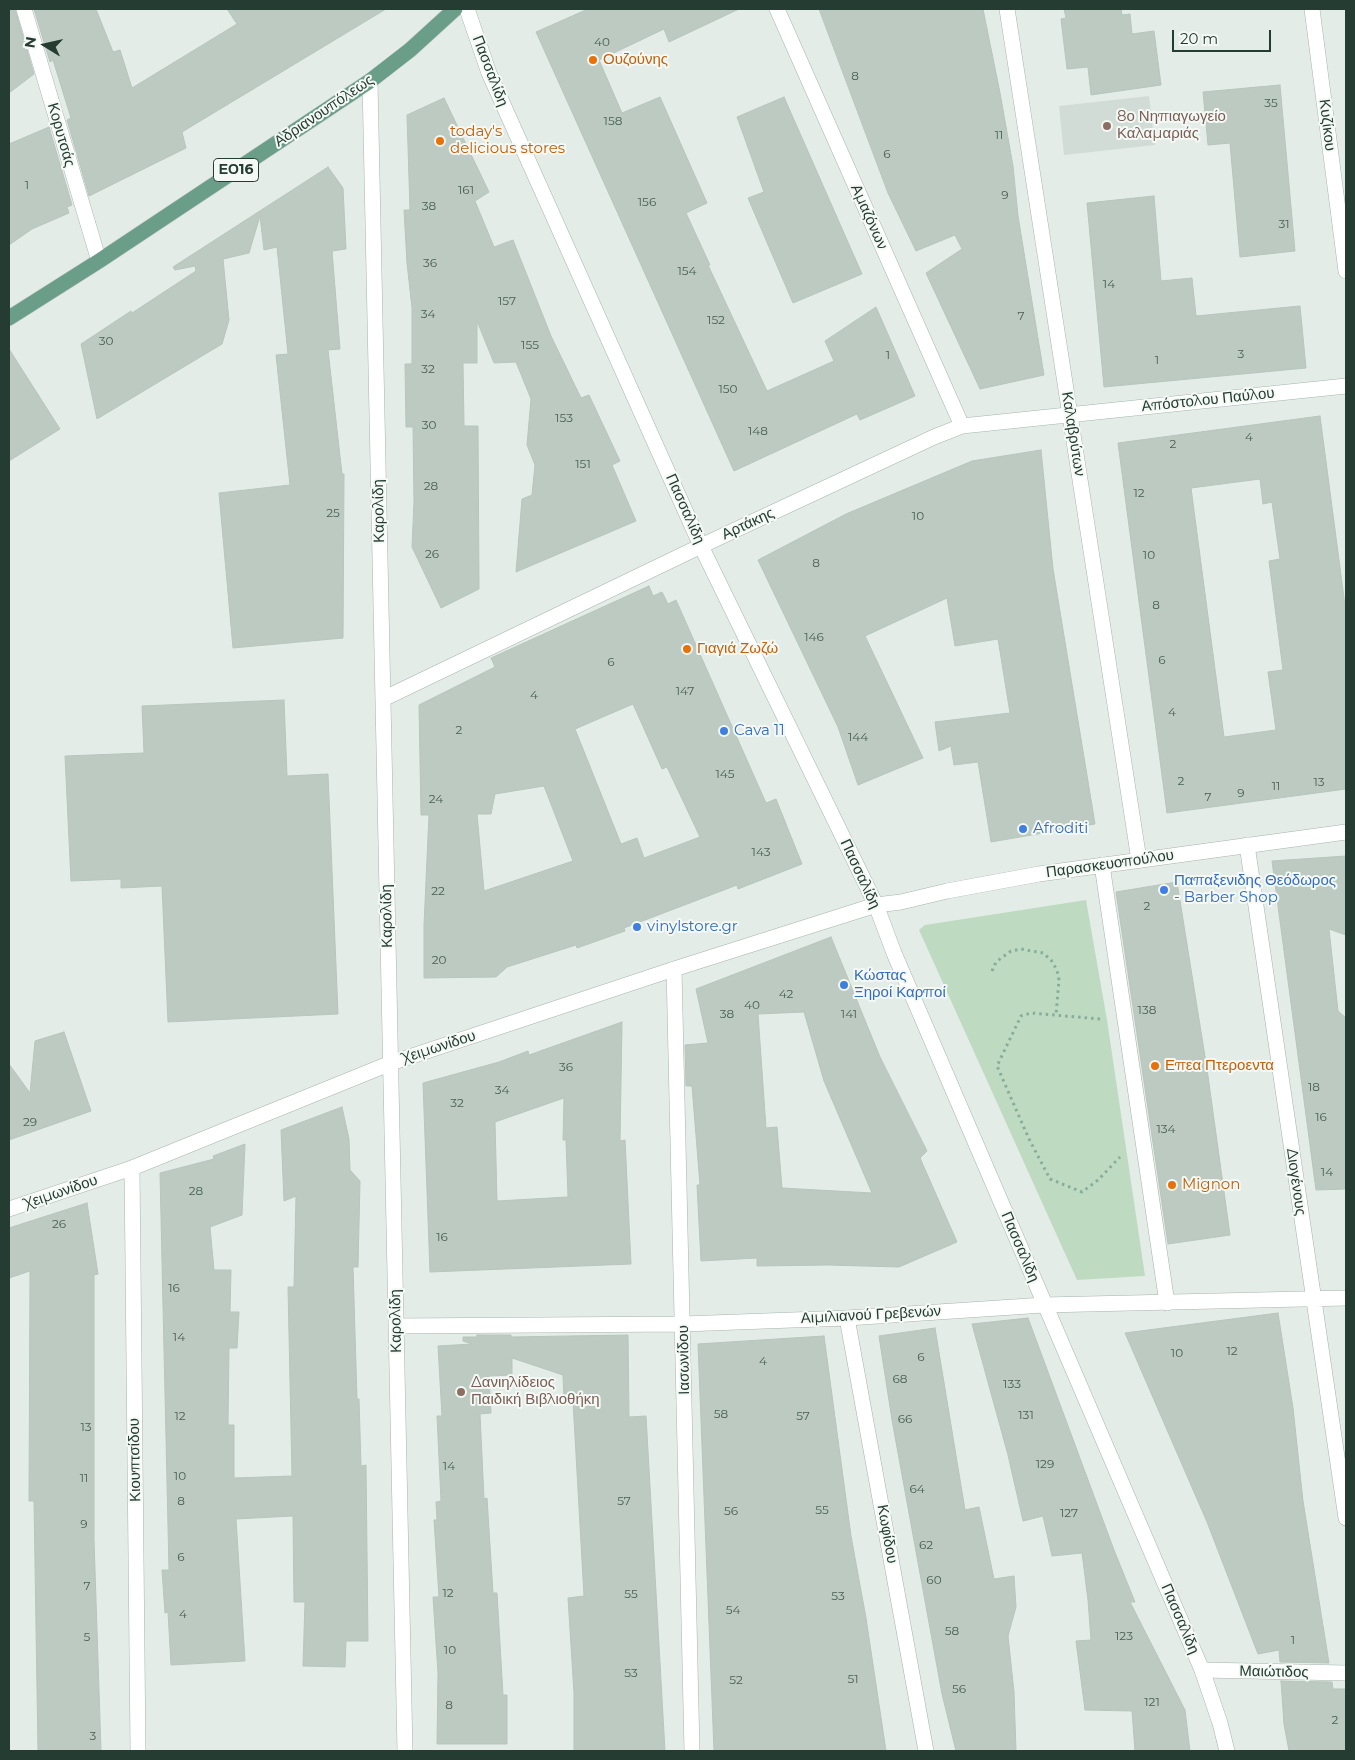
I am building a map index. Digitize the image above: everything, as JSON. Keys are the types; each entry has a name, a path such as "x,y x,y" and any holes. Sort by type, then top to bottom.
{"main road":[{"name":"Αδριανουπόλεως","path":"9,318 99,261 370,80 410,50 455,9"}],"street":[{"name":"Κορυτσάς","path":"24,9 99,261"},
{"name":"Πασσαλίδη","path":"467,9 489,73 701,546 876,905 894,953 1044,1305 1202,1670 1220,1723 1227,1751"},
{"name":"Αμαζόνων","path":"776,9 962,426"},
{"name":"Καλαβρύτων","path":"1007,9 1140,860"},
{"name":"Κυζίκου","path":"1312,9 1346,271"},
{"name":"Καρολίδη","path":"370,80 405,1751"},
{"name":"Απόστολου Παύλου","path":"1070,415 1346,386"},
{"name":"Αρτάκης","path":"383,699 701,546 947,431 962,426 1070,415"},
{"name":"Παρασκευοπούλου","path":"876,905 901,902 997,881 1346,832"},
{"name":"Διογένους","path":"1247,845 1346,1518"},
{"path":"1102,865 1167,1303"},
{"name":"Χειμωνίδου","path":"9,1209 132,1168 390,1064 674,969 876,905"},
{"name":"Ιασωνίδου","path":"674,969 692,1751"},
{"name":"Κιουπτσίδου","path":"132,1168 138,1751"},
{"name":"Αιμιλιανού Γρεβενών","path":"396,1326 683,1324 847,1318 1044,1305 1346,1298"},
{"name":"Κωφίδου","path":"847,1318 926,1751"},
{"name":"Μαιώτιδος","path":"1202,1670 1346,1673"}],"path":[{"path":"992,972 996,962 1011,951 1021,949 1043,953 1051,960 1057,970 1059,980 1056,1015"},
{"path":"1107,1020 1031,1012 1021,1016 998,1066 1029,1139 1050,1178 1082,1192 1098,1180 1119,1157 1144,1151"}],"shaded area":[{"name":"8ο Νηπιαγωγείο Καλαμαριάς","path":"1149,96 1155,145 1064,155 1059,106"}],"green space":[{"path":"1086,900 1107,1020 1145,1276 1077,1280 919,930 925,925"}],"building":[{"path":"9,9 15,9 34,74 9,93"},
{"path":"34,9 96,9 113,52 120,50 132,88 237,24 227,9 386,9 182,132 186,148 89,196 67,120 71,118 53,60 50,62"},
{"path":"588,9 739,9 669,42 664,29 599,60 622,113 660,97 707,203 686,213 710,265 708,265 767,391 834,361 825,341 876,307 915,396 860,420 857,414 734,471 536,32"},
{"path":"819,9 983,9 1013,166 1018,216 1044,375 980,389 926,273 962,249 955,235 916,251 888,193"},
{"path":"1064,9 1121,9 1122,15 1130,14 1132,34 1154,31 1161,85 1091,95 1088,67 1067,69 1061,19 1066,18"},
{"path":"1280,85 1295,251 1240,257 1230,143 1208,145 1203,92"},
{"path":"784,97 862,274 793,303 748,198 764,192 737,117"},
{"path":"444,98 489,192 475,201 494,247 513,240 551,336 581,398 589,395 620,461 612,465 636,521 516,572 522,499 532,495 535,465 527,445 531,399 516,362 494,363 477,321 477,363 463,363 464,426 478,426 479,589 441,608 412,547 414,502 413,427 406,427 405,364 412,364 412,308 404,210 410,210 407,115"},
{"path":"49,127 72,205 67,207 69,213 32,229 9,245 9,144"},
{"path":"328,167 343,188 346,249 332,251 340,349 328,350 342,474 344,474 343,638 233,648 219,493 290,485 276,355 288,354 277,247 264,250 260,216 249,253 223,259 229,320 222,344 97,419 81,344 196,271 195,266 175,270 173,267"},
{"path":"1154,196 1161,281 1192,278 1196,316 1300,306 1306,368 1104,387 1087,203"},
{"path":"9,349 60,429 9,461"},
{"path":"1320,416 1346,613 1346,789 1167,813 1118,443","holes":["1260,479 1263,504 1272,502 1280,559 1269,561 1283,670 1268,672 1276,730 1224,737 1191,488"]},
{"path":"1041,450 1053,569 1095,824 991,842 978,762 954,765 951,746 939,751 935,722 1010,713 998,639 955,646 947,598 865,636 923,758 858,785 838,727 758,560 846,514 972,461"},
{"path":"649,586 653,596 662,592 668,604 676,600 766,803 776,799 802,864 738,889 737,885 624,928 625,931 577,948 576,945 507,967 496,977 424,978 424,925 429,815 421,815 419,705 495,667 491,658","holes":["633,704 662,769 667,767 700,837 644,858 637,838 621,844 575,729","544,786 573,861 484,891 477,814 491,814 495,794"]},
{"path":"284,700 287,776 328,774 338,1014 168,1022 162,886 121,888 121,879 71,881 65,756 144,753 142,706"},
{"path":"1346,856 1346,935 1329,929 1338,1011 1346,1018 1346,1189 1316,1190 1272,861"},
{"path":"1177,882 1207,1069 1230,1235 1168,1244 1116,892"},
{"path":"831,937 880,1057 927,1151 920,1158 957,1242 899,1267 757,1266 757,1258 701,1261 697,1185 700,1185 692,1086 686,1086 685,1045 708,1043 696,989","holes":["804,1012 824,1081 872,1193 782,1188 777,1127 766,1128 758,1014"]},
{"path":"622,1022 620,1141 625,1140 631,1264 430,1272 423,1083 499,1062 528,1051 529,1055","holes":["564,1098 563,1140 566,1140 568,1197 497,1201 495,1122"]},
{"path":"64,1032 91,1111 9,1140 9,1064 30,1093 35,1041"},
{"path":"342,1107 349,1139 350,1170 360,1181 358,1267 353,1267 361,1466 366,1465 368,1641 346,1641 345,1667 303,1666 305,1602 294,1602 293,1516 236,1519 245,1661 171,1665 168,1612 165,1613 162,1570 169,1570 160,1173 214,1159 213,1156 245,1144 242,1215 210,1227 214,1270 231,1270 230,1312 239,1312 237,1348 229,1348 228,1425 234,1425 234,1478 292,1476 288,1287 294,1287 296,1196 284,1201 281,1130"},
{"path":"87,1203 98,1274 94,1275 94,1540 101,1751 38,1751 34,1501 29,1501 30,1271 9,1278 9,1228"},
{"path":"1278,1313 1293,1408 1303,1501 1329,1663 1280,1662 1279,1650 1258,1654 1207,1522 1125,1333"},
{"path":"1028,1318 1135,1602 1130,1602 1185,1710 1190,1751 1135,1751 1132,1711 1085,1710 1076,1641 1091,1640 1082,1553 1052,1556 1043,1516 1023,1521 1008,1455 972,1324"},
{"path":"935,1328 965,1510 979,1507 994,1579 1014,1576 1016,1607 1008,1636 1014,1692 1016,1751 956,1751 942,1694 892,1420 879,1336"},
{"path":"477,1335 511,1335 511,1337 628,1335 629,1417 646,1416 665,1751 574,1751 574,1693 568,1598 584,1596 573,1401 564,1401 563,1375 512,1358 512,1375 489,1376 491,1413 480,1414 484,1499 487,1498 493,1593 497,1593 503,1695 507,1695 507,1744 437,1744 438,1673 433,1597 439,1597 434,1520 437,1520 436,1502 441,1501 437,1416 442,1416 438,1346 472,1344 463,1341 463,1337 477,1337"},
{"path":"824,1336 851,1536 866,1618 886,1751 714,1751 698,1344"},
{"path":"1281,1681 1332,1682 1333,1689 1346,1689 1346,1751 1289,1751 1284,1724"}],"place":[{"name":"Ουζούνης","path":"593,60"},
{"name":"8ο Νηπιαγωγείο Καλαμαριάς","path":"1107,126"},
{"name":"today's delicious stores","path":"440,141"},
{"name":"Γιαγιά Ζωζώ","path":"687,649"},
{"name":"Cava 11","path":"724,731"},
{"name":"Afroditi","path":"1023,829"},
{"name":"Παπαξενιδης Θεόδωρος - Barber Shop","path":"1164,890"},
{"name":"vinylstore.gr","path":"637,927"},
{"name":"Κώστας Ξηροί Καρποί","path":"844,985"},
{"name":"Επεα Πτεροεντα","path":"1155,1066"},
{"name":"Mignon","path":"1172,1185"},
{"name":"Δανιηλίδειος Παιδική Βιβλιοθήκη","path":"461,1392"}]}
